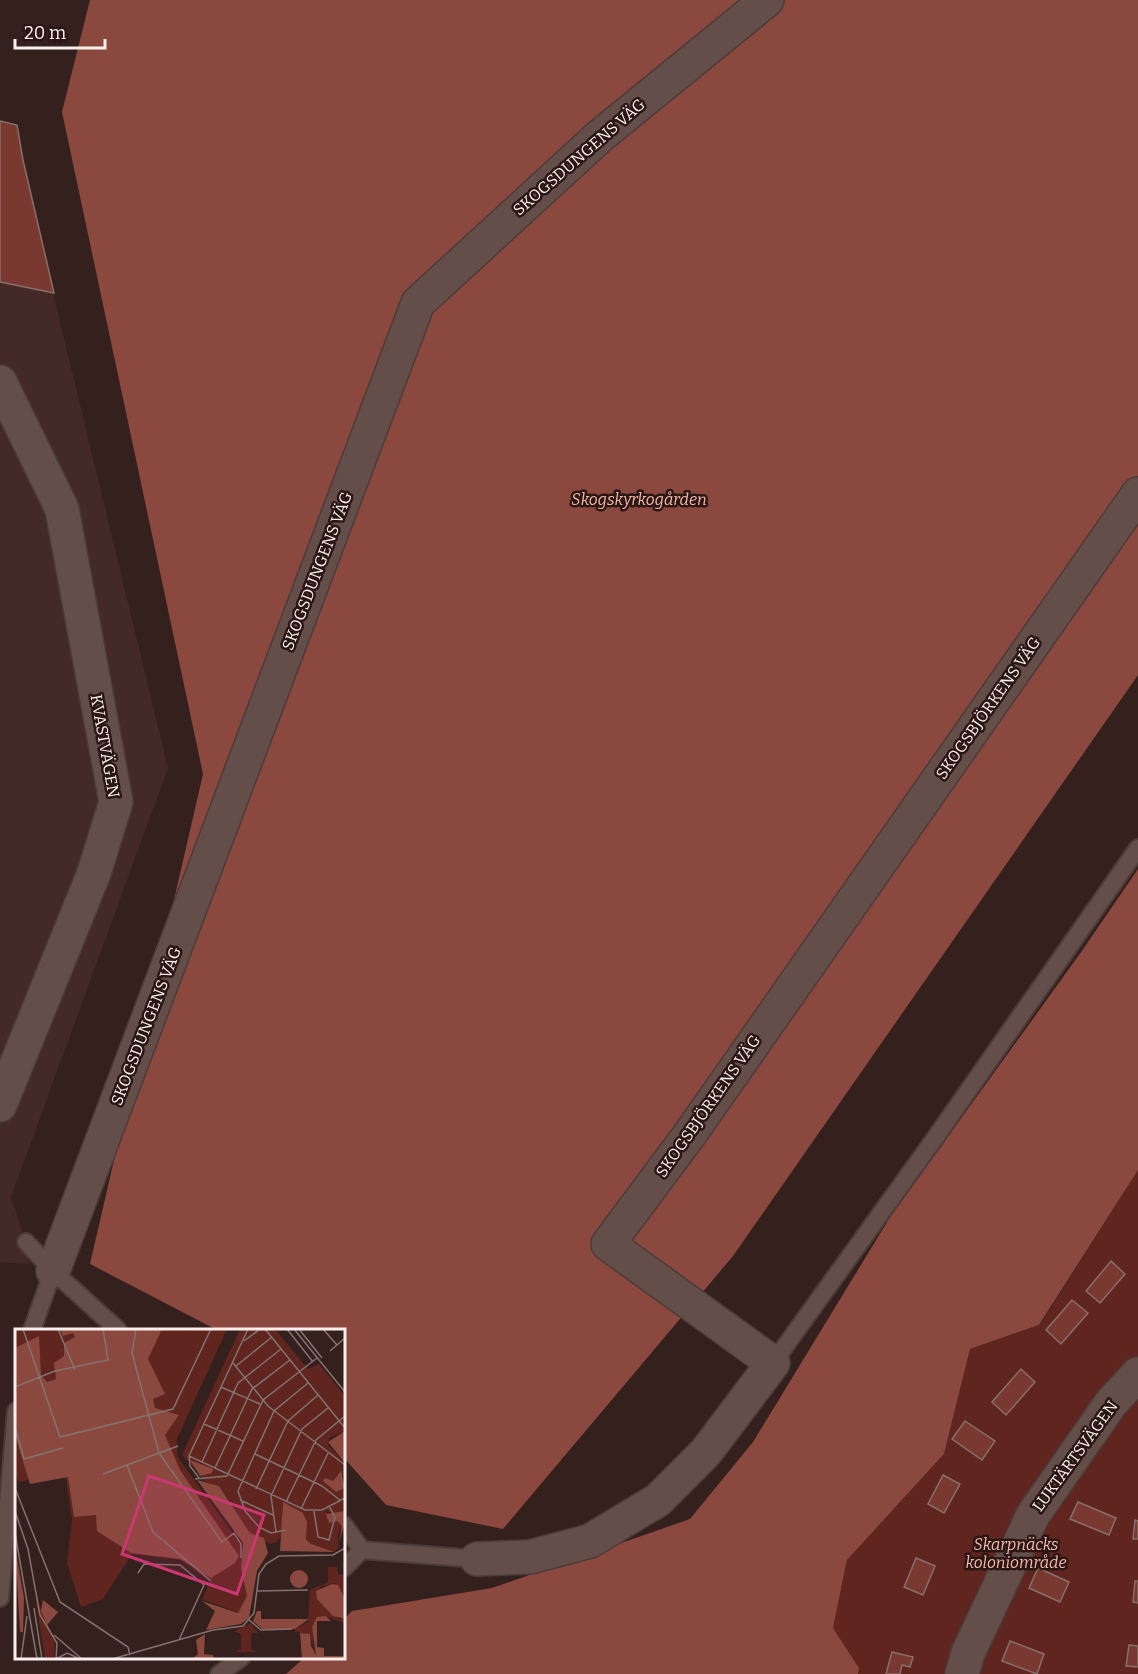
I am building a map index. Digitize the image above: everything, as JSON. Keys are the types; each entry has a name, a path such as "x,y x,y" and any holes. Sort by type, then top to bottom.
{"street":[{"name":"SKOGSDUNGENS VÄG","path":"53,1271 418,303 600,135 767,0"},
{"name":"KVASTVÄGEN","path":"0,1105 94,873 116,802 62,509 2,391"},
{"name":"SKOGSBJÖRKENS VÄG","path":"773,1363 608,1244 690,1134 1138,494"},
{"path":"477,1558 530,1557 590,1541 658,1500 706,1452 773,1363"},
{"name":"LUKTÄRTSVÄGEN","path":"962,1674 968,1653 1033,1515 1111,1403 1138,1374"}],"lane":[{"path":"773,1363 933,1141 1138,848"},
{"path":"26,1242 53,1271 117,1329"},
{"path":"32,1329 53,1271"},
{"path":"0,1598 15,1422"},
{"path":"345,1526 362,1550"},
{"path":"345,1567 362,1550 477,1558"},
{"path":"219,1667 239,1659"}],"shaded area":[{"path":"0,121 17,125 60,322 168,768 11,1197 26,1242 29,1264 0,1262"}],"green space":[{"name":"Skogskyrkogården","path":"90,0 1138,0 1138,675 733,1256 503,1529 386,1505 345,1459 345,1329 215,1329 90,1264 203,774 62,112"},
{"path":"1138,869 1138,1170 1039,1325 970,1349 944,1454 847,1560 833,1628 859,1668 858,1674 286,1674 303,1659 345,1659 345,1618 352,1611 492,1588 690,1519 753,1442 892,1214 1079,955"},
{"name":"Skarpnäcks koloniområde","path":"1138,1170 1138,1674 858,1674 859,1668 833,1628 847,1560 944,1454 970,1349 1040,1325"}],"building":[{"path":"0,121 17,125 54,293 0,282"},
{"path":"1111,1261 1125,1274 1100,1303 1086,1291"},
{"path":"1072,1300 1088,1313 1061,1344 1046,1330"},
{"path":"1021,1369 1035,1382 1006,1415 992,1402"},
{"path":"965,1421 995,1441 982,1460 952,1439"},
{"path":"943,1475 960,1484 944,1513 928,1504"},
{"path":"1078,1502 1116,1518 1109,1535 1070,1519"},
{"path":"1135,1520 1138,1521 1138,1539 1133,1539"},
{"path":"916,1558 935,1566 923,1595 904,1587"},
{"path":"1038,1568 1069,1582 1060,1602 1029,1588"},
{"path":"1135,1581 1138,1581 1138,1603 1133,1602"},
{"path":"1010,1641 1044,1654 1037,1674 1002,1661"},
{"path":"1129,1645 1138,1646 1138,1667 1126,1666"},
{"path":"892,1652 913,1657 910,1667 902,1665 900,1674 886,1674"}]}
